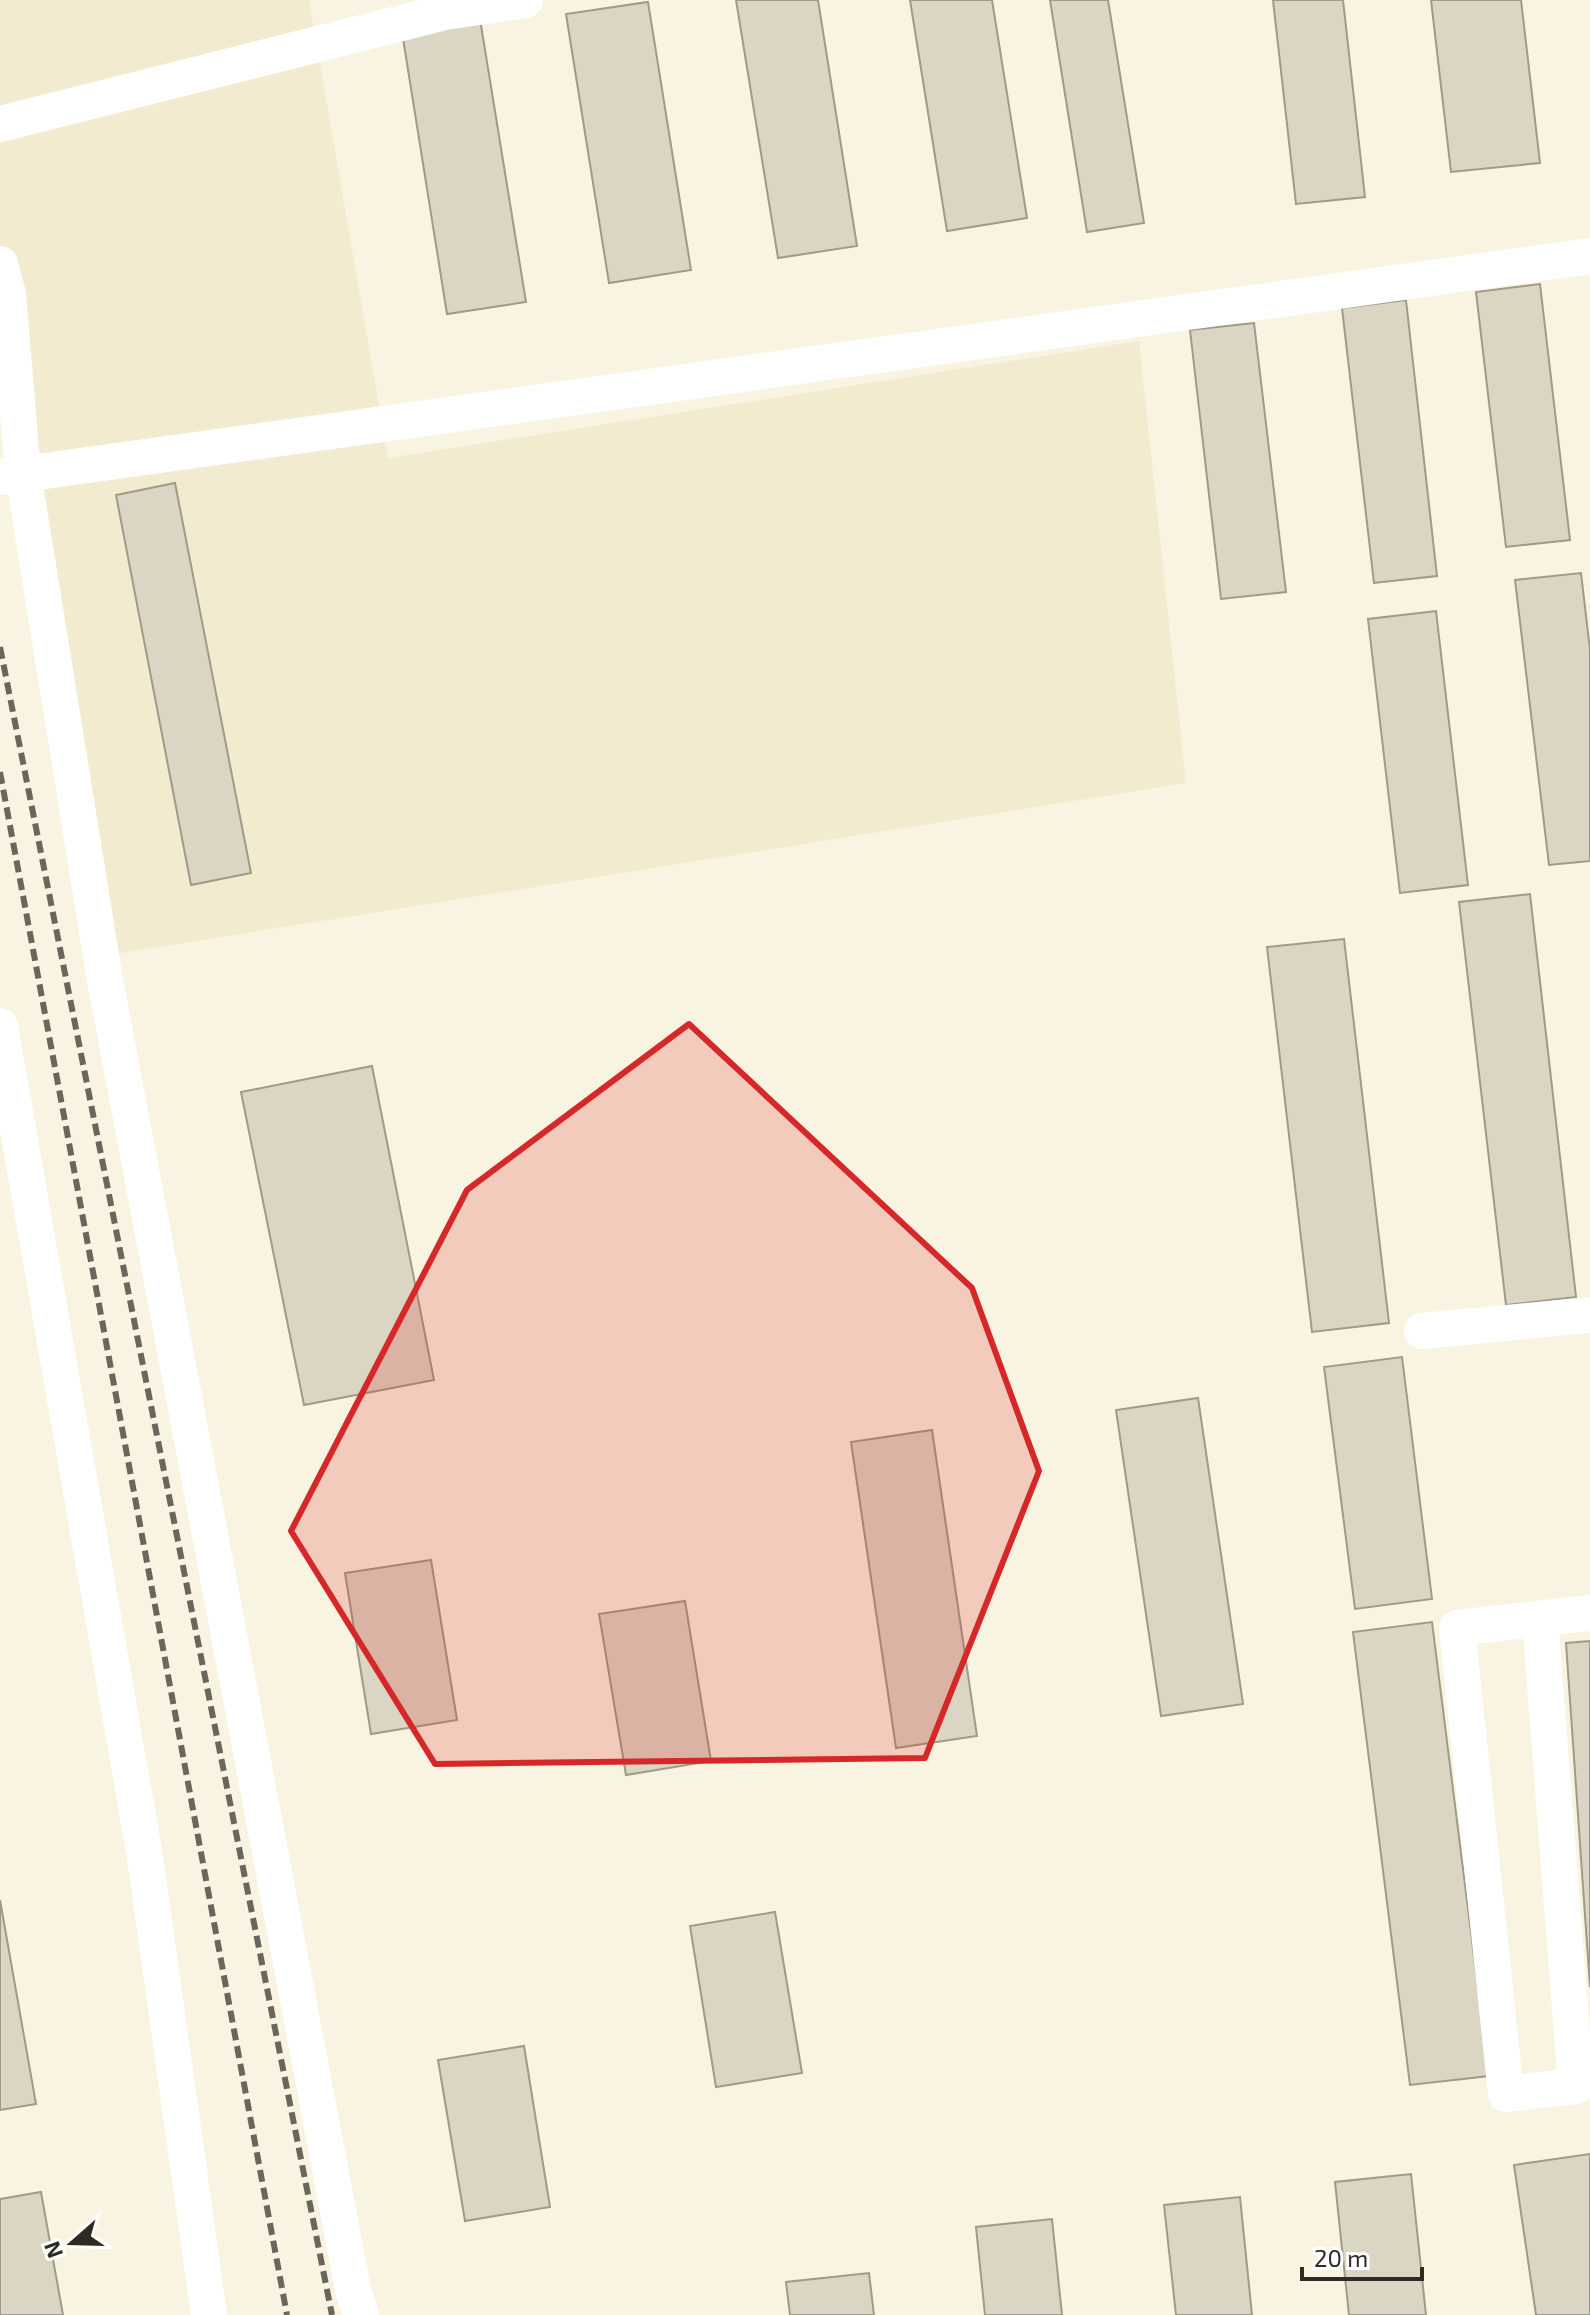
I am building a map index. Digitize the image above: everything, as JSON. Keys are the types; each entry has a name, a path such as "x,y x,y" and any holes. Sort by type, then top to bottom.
{"street":[{"path":"0,124 444,6 525,0"},
{"path":"12,475 1590,256"},
{"path":"0,264 8,294 12,475 350,2275 361,2315"},
{"path":"0,1026 145,1857 209,2315"},
{"path":"1422,1331 1590,1315"},
{"path":"1540,1619 1576,2086 1506,2094 1457,1628 1590,1613"}],"highlighted area":[{"path":"689,1024 972,1288 1039,1471 925,1758 435,1764 291,1531 467,1190"}],"shaded area":[{"path":"0,0 309,0 388,458 1139,341 1186,783 102,956 0,402"}],"building":[{"path":"736,0 818,0 857,246 778,258"},
{"path":"910,0 992,0 1027,218 947,231"},
{"path":"1050,0 1108,0 1144,223 1087,232"},
{"path":"1273,0 1343,0 1365,197 1296,204"},
{"path":"1431,0 1521,0 1540,163 1451,172"},
{"path":"648,2 691,270 609,283 566,14"},
{"path":"480,19 526,302 447,314 402,32"},
{"path":"1540,284 1570,540 1506,547 1476,292"},
{"path":"1406,300 1437,576 1374,583 1342,308"},
{"path":"1254,323 1286,592 1221,599 1190,330"},
{"path":"175,483 251,873 191,885 116,495"},
{"path":"1581,573 1590,650 1590,861 1549,865 1515,580"},
{"path":"1436,611 1468,885 1400,893 1368,619"},
{"path":"1530,894 1576,1297 1506,1305 1459,902"},
{"path":"1344,939 1389,1323 1312,1332 1267,947"},
{"path":"372,1066 434,1380 304,1405 241,1092"},
{"path":"1402,1357 1432,1599 1355,1609 1324,1367"},
{"path":"1198,1398 1243,1704 1161,1716 1116,1410"},
{"path":"932,1430 977,1736 896,1748 851,1442"},
{"path":"431,1560 457,1720 371,1734 345,1573"},
{"path":"685,1601 711,1761 626,1775 599,1614"},
{"path":"1432,1622 1489,2076 1410,2085 1353,1632"},
{"path":"1590,1641 1590,1987 1566,1643"},
{"path":"0,1900 36,2104 0,2110"},
{"path":"775,1912 802,2073 716,2087 690,1926"},
{"path":"524,2046 550,2207 465,2221 438,2060"},
{"path":"1590,2154 1590,2315 1536,2315 1514,2165"},
{"path":"1411,2174 1426,2315 1349,2315 1335,2182"},
{"path":"41,2192 63,2315 0,2315 0,2199"},
{"path":"1240,2197 1252,2315 1176,2315 1164,2205"},
{"path":"1052,2219 1062,2315 985,2315 976,2227"},
{"path":"869,2273 874,2315 790,2315 786,2282"}],"railway":[{"path":"0,647 332,2315"},
{"path":"0,772 287,2315"}]}
